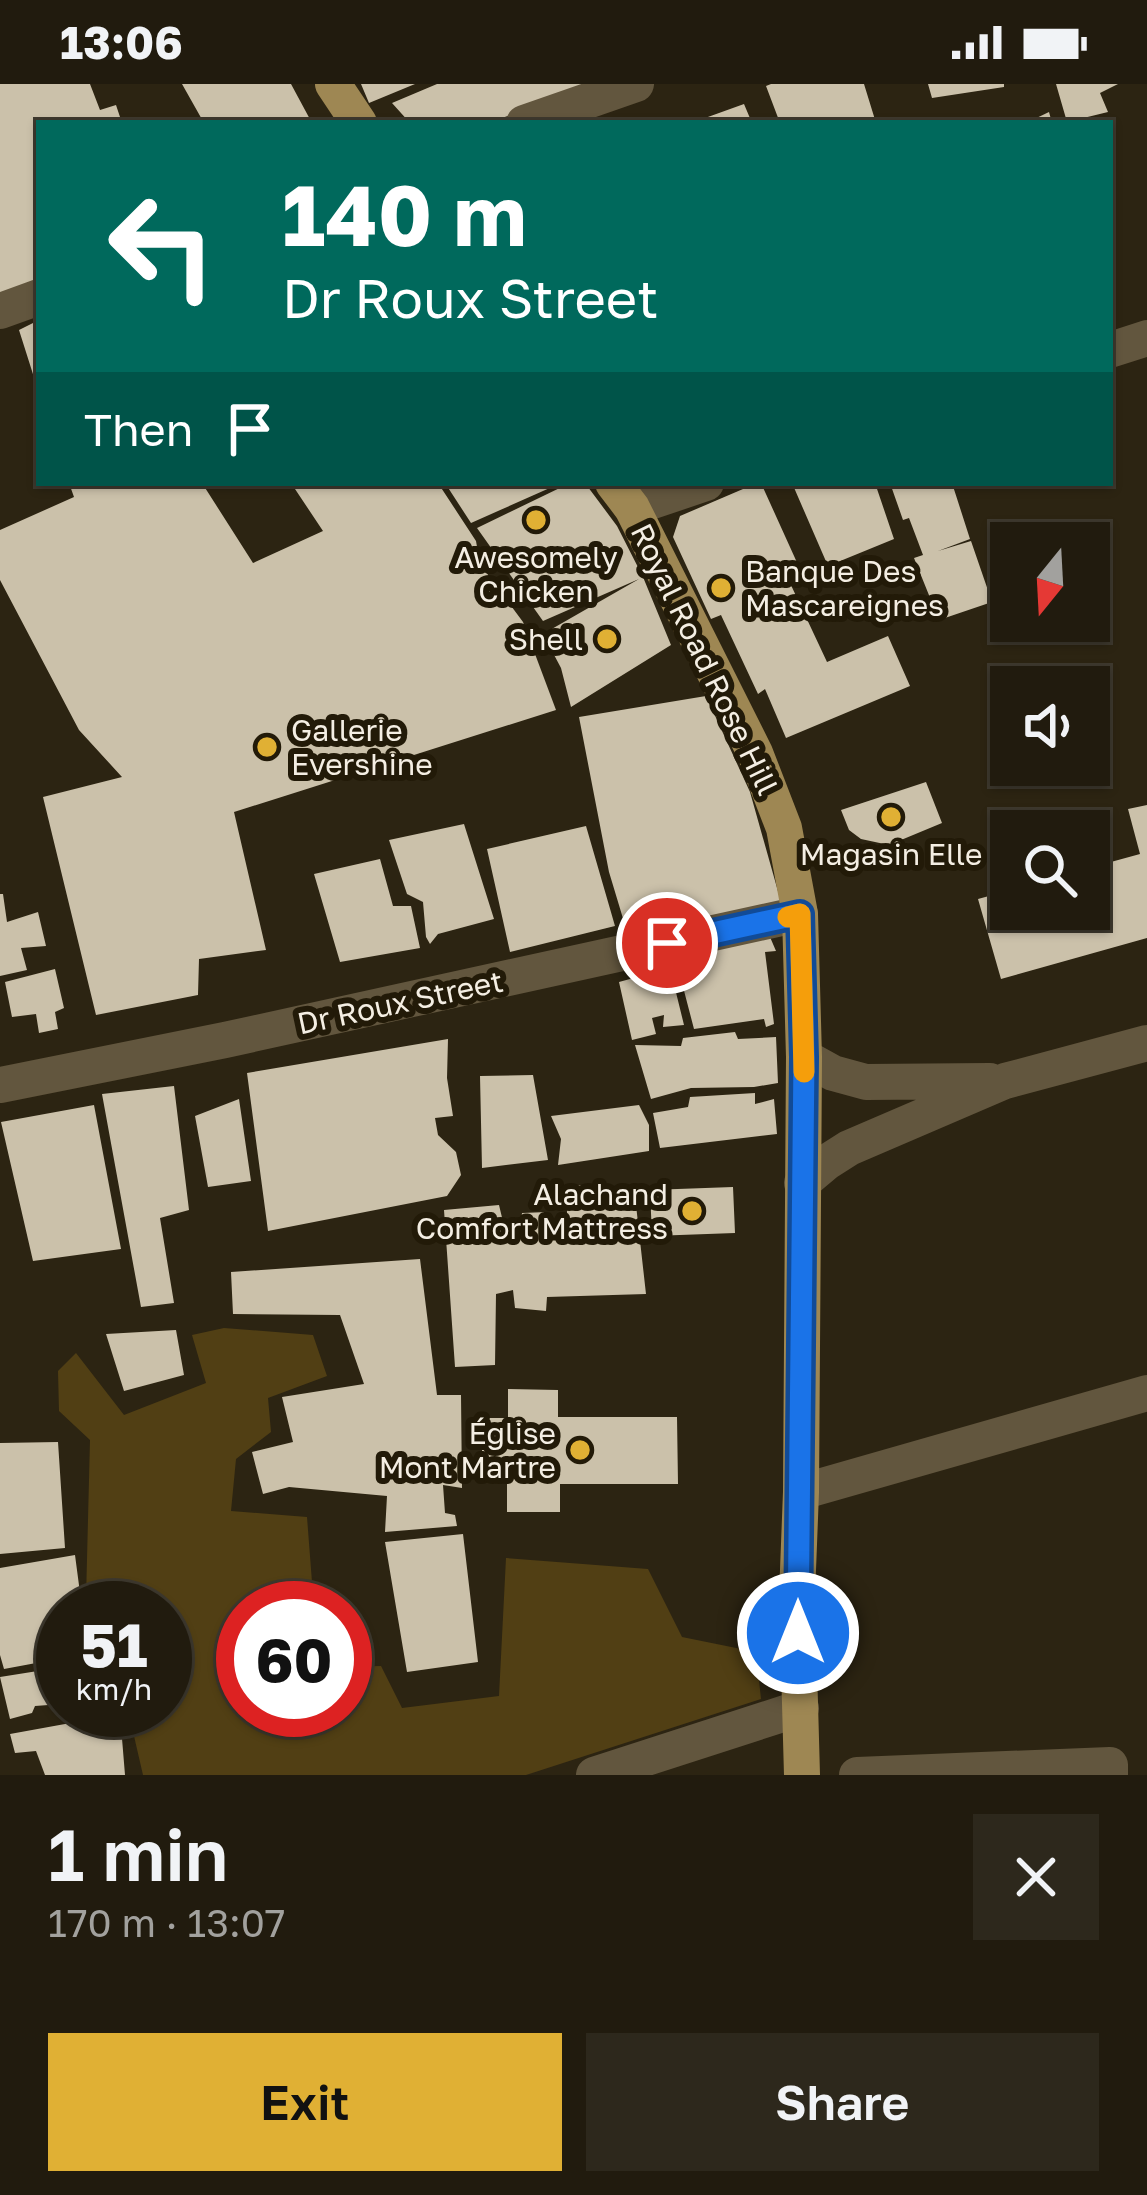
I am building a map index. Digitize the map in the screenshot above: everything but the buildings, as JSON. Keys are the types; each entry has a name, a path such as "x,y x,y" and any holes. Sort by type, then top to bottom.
{"main road":[{"path":"333,84 356,120"},
{"name":"Royal Road Rose Hill","path":"623,495 755,753 784,828 800,914 804,1057 797,1595 802,1775"}],"street":[{"path":"533,120 636,84"},
{"path":"0,311 36,298"},
{"path":"1113,349 1147,338"},
{"path":"623,495 685,486"},
{"name":"Dr Roux Street","path":"0,1085 800,914"},
{"path":"802,1183 849,1148 1005,1081 1147,1043"},
{"path":"804,1057 833,1073 866,1082 1005,1081"},
{"path":"801,1492 1147,1393"},
{"path":"594,1775 800,1708"},
{"path":"857,1775 1110,1765 1110,1775"}],"shaded area":[{"path":"224,1328 313,1335 327,1376 268,1398 271,1432 236,1459 231,1511 307,1517 312,1581 216,1581 216,1737 372,1737 372,1666 381,1666 402,1708 499,1696 506,1558 648,1569 682,1637 756,1652 761,1699 526,1775 143,1775 134,1737 192,1737 192,1581 86,1581 90,1440 59,1411 58,1371 76,1353 124,1415 206,1383 192,1335"}],"slow traffic":[{"path":"788,917 800,914 804,1072"}],"place":[{"name":"Awesomely Chicken","path":"536,520"},
{"name":"Banque Des Mascareignes","path":"721,588"},
{"name":"Shell","path":"607,639"},
{"name":"Gallerie Evershine","path":"267,747"},
{"name":"Magasin Elle","path":"891,817"},
{"name":"Alachand Comfort Mattress","path":"692,1211"},
{"name":"Église Mont Martre","path":"580,1450"}],"route":[{"path":"667,943 800,914 804,1057 798,1633"}]}
